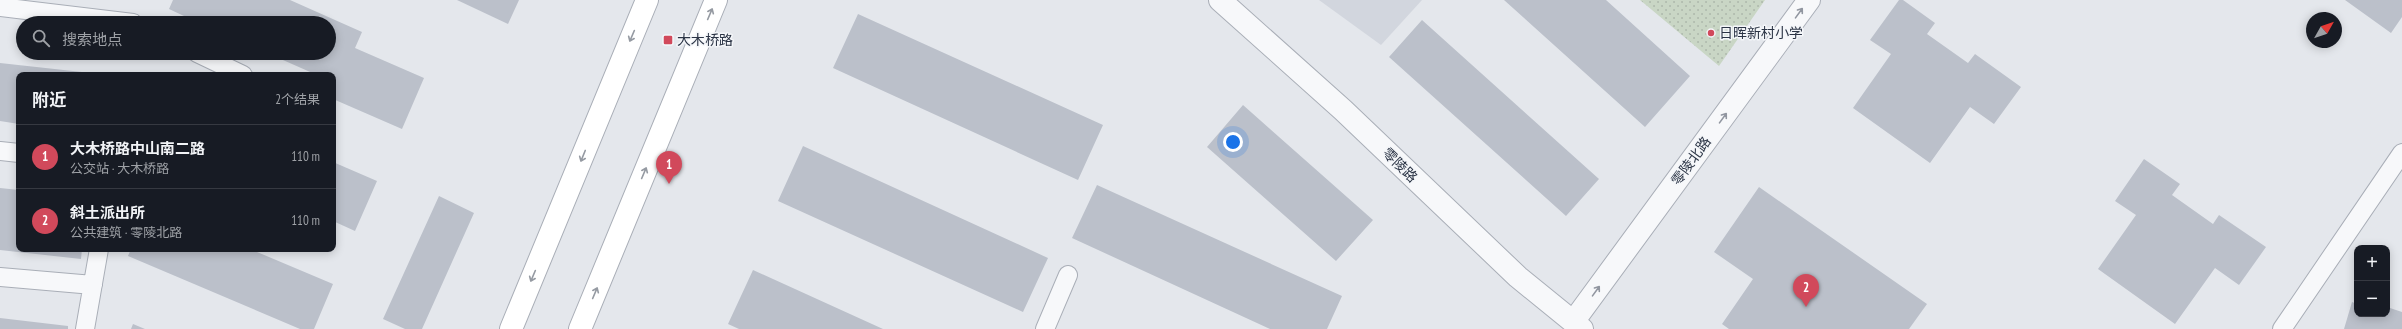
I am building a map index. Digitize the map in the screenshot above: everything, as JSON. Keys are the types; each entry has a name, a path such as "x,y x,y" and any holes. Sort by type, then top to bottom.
{"street":[{"path":"511,329 647,0"},
{"path":"580,329 716,0"},
{"name":"零陵路","path":"1220,0 1343,110 1518,277 1578,326"},
{"name":"零陵北路","path":"1578,326 1809,0"}],"lane":[{"path":"0,7 75,16"},
{"path":"212,60 237,72"},
{"path":"0,151 16,153"},
{"path":"2282,329 2402,153"},
{"path":"85,329 98,252"},
{"path":"1045,329 1068,275"},
{"path":"0,277 93,285"}],"shaded area":[{"path":"1319,0 1422,0 1381,45"}],"green space":[{"name":"日晖新村小学","path":"1640,0 1765,0 1719,66"}],"building":[{"path":"173,0 290,0 326,16 184,16 169,9"},
{"path":"457,0 519,0 508,24"},
{"path":"1504,0 1606,0 1690,76 1645,127"},
{"path":"1899,0 1903,0 1935,23 1927,34 1968,63 1975,54 2021,87 1994,124 1970,107 1930,163 1853,108 1891,54 1870,40"},
{"path":"2345,0 2402,0 2402,17 2391,33"},
{"path":"858,14 1103,125 1078,180 833,68"},
{"path":"336,20 362,32 355,48 424,78 402,129 336,100 336,72 310,72 283,60 336,60"},
{"path":"1422,20 1599,179 1566,216 1389,57"},
{"path":"0,63 82,72 16,72 16,124 0,121"},
{"path":"1243,105 1373,220 1336,261 1207,147"},
{"path":"803,146 1048,258 1023,312 778,201"},
{"path":"2144,159 2180,184 2172,195 2213,224 2219,215 2266,247 2239,285 2215,268 2175,324 2098,269 2136,215 2115,201"},
{"path":"336,163 377,181 355,231 336,222"},
{"path":"1097,185 1342,296 1327,329 1270,329 1072,238"},
{"path":"1759,187 1927,304 1909,329 1729,329 1722,324 1753,279 1714,252"},
{"path":"0,188 16,190 16,252 0,250"},
{"path":"439,196 474,213 422,329 405,329 383,319"},
{"path":"18,252 82,252 81,259"},
{"path":"130,252 257,252 333,284 314,329 300,329 128,256"},
{"path":"753,270 883,329 739,329 728,324"},
{"path":"2352,302 2354,303 2354,317 2390,317 2390,308 2402,312 2402,329 2344,329"},
{"path":"0,318 68,326 68,329 0,329"},
{"path":"133,324 145,329 131,329"}],"place":[{"name":"日晖新村小学","path":"1711,33"},
{"name":"大木桥路","path":"668,40"},
{"name":"大木桥路中山南二路","path":"669,184"},
{"name":"斜土派出所","path":"1806,307"}]}
